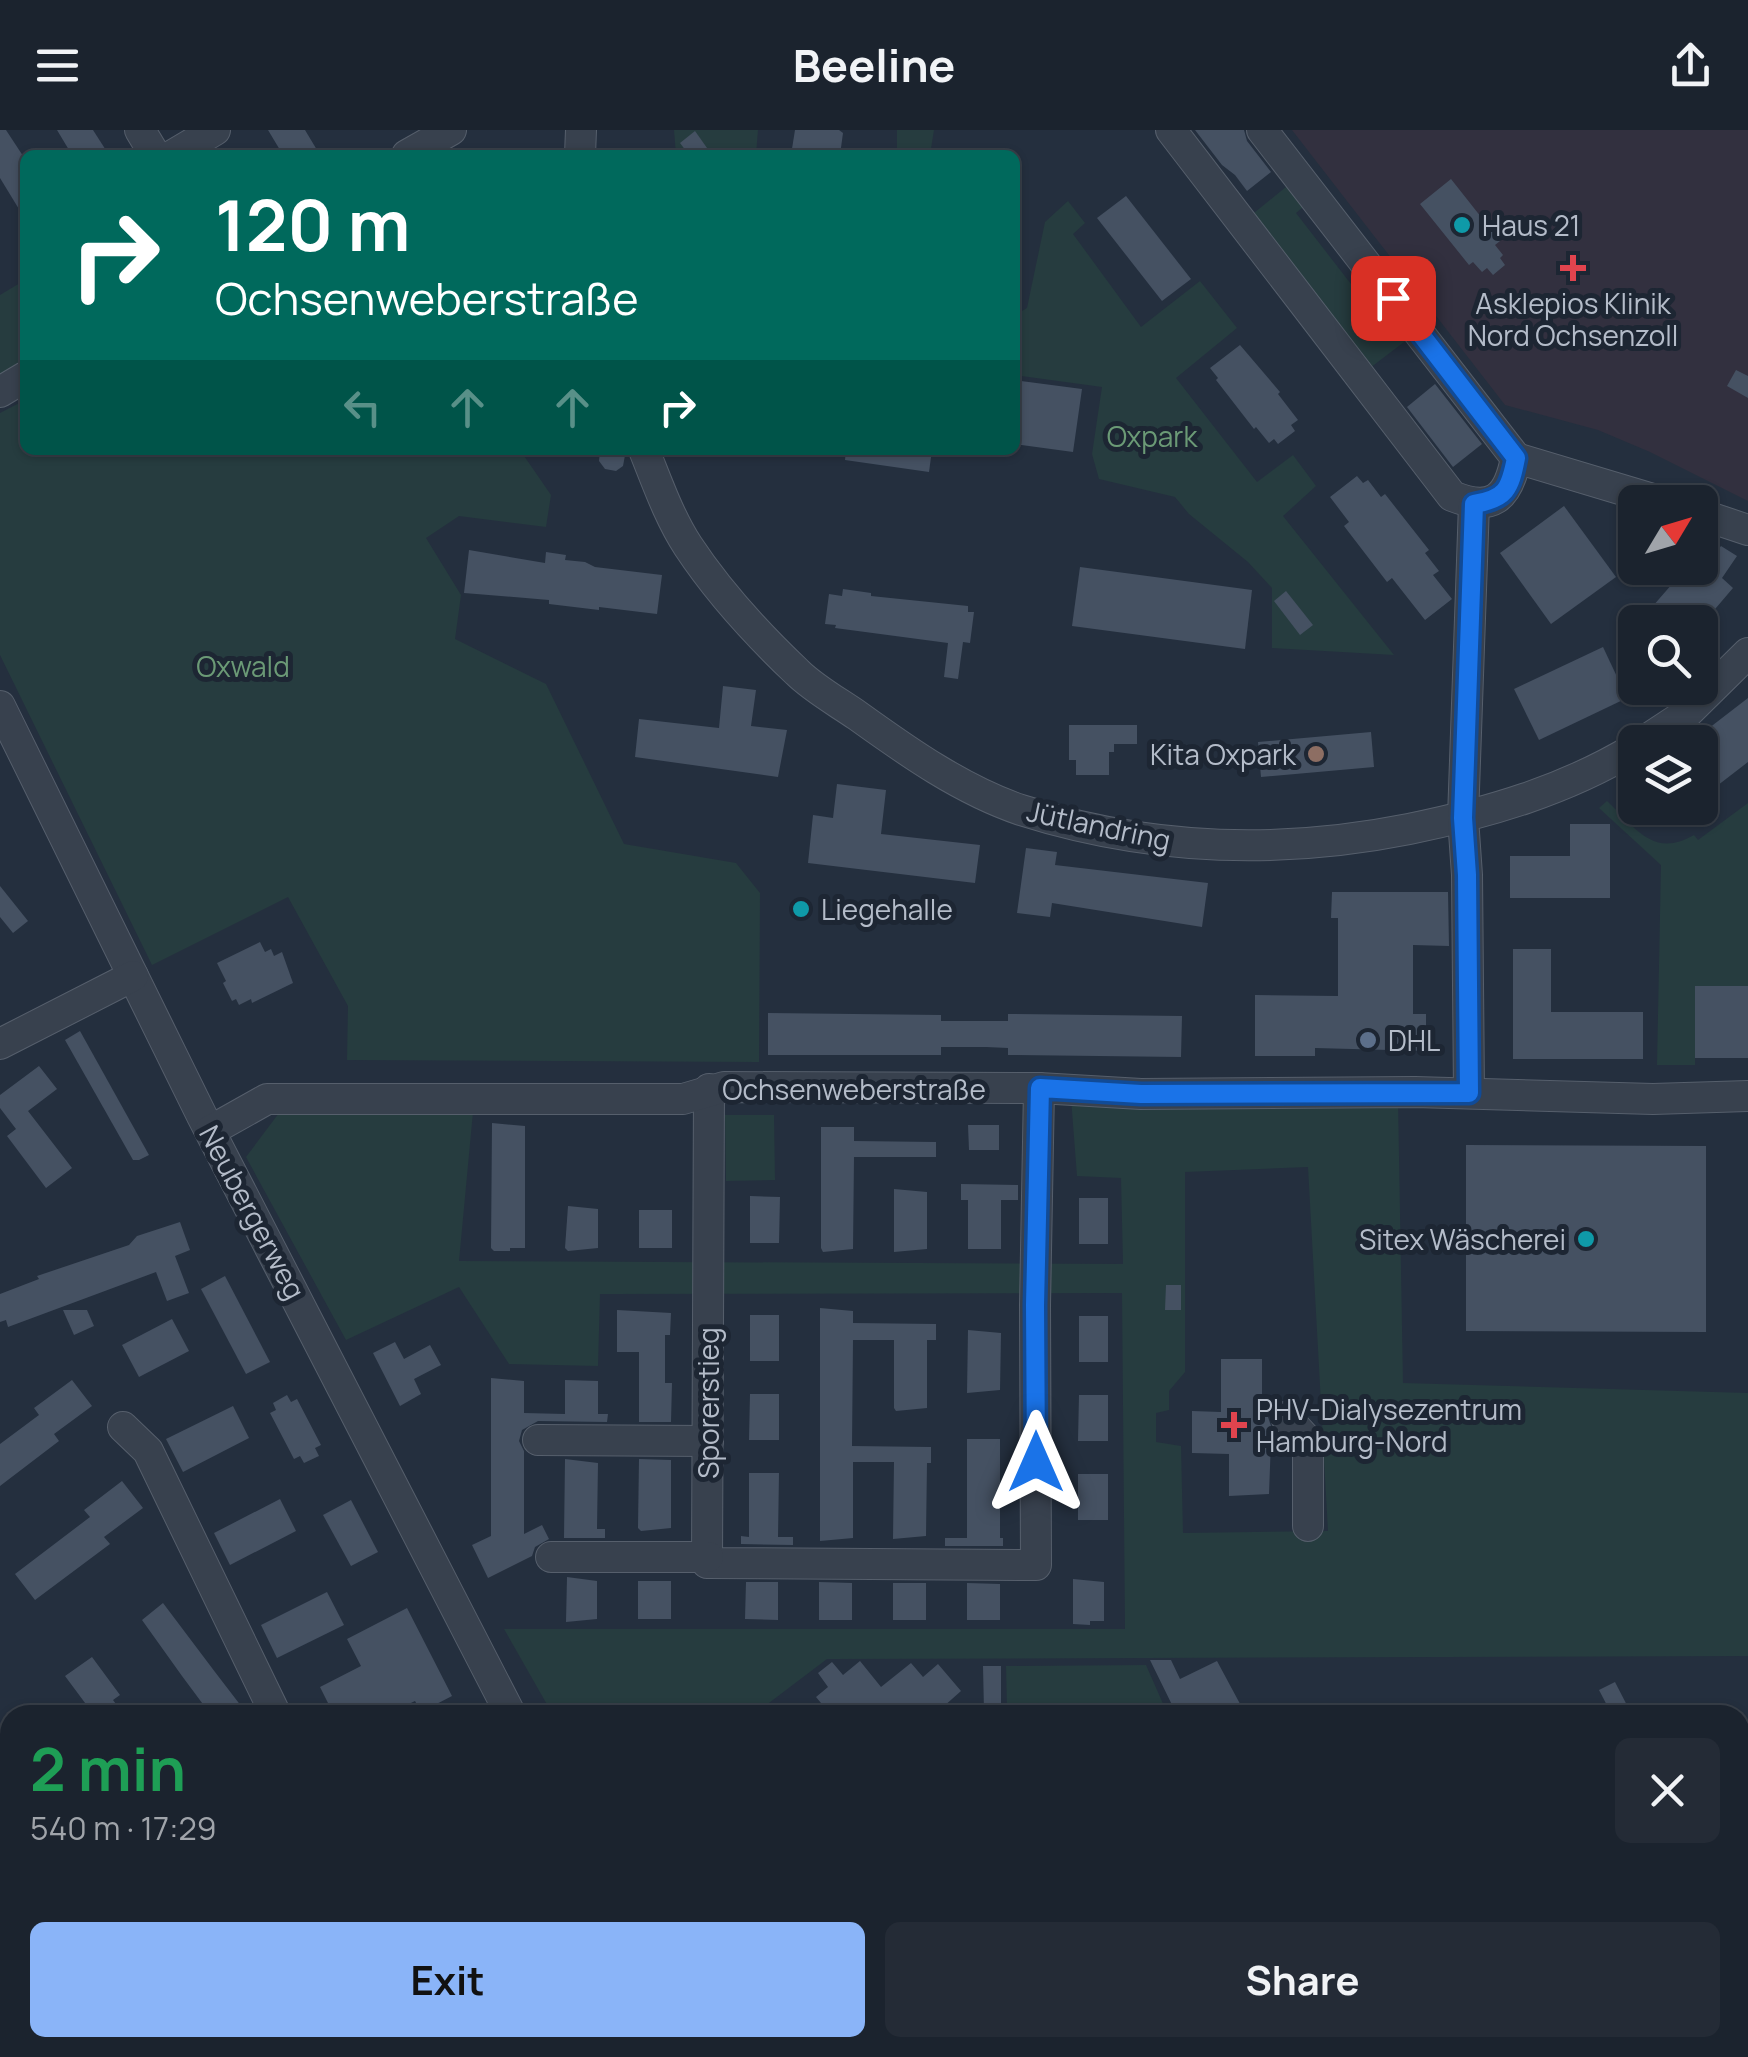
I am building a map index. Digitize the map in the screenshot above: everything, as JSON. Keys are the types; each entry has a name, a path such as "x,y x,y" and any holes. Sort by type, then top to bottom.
{"street":[{"path":"182,150 216,130"},
{"path":"417,150 451,130"},
{"path":"1171,130 1452,496 1474,504 1492,501 1506,491 1516,458"},
{"path":"1262,130 1516,458 1618,489"},
{"name":"Jütlandring","path":"646,455 688,547 798,674 929,766 1018,809 1106,832 1177,843 1286,846 1349,841 1463,818 1566,783 1618,757"},
{"path":"1469,1093 1463,818 1474,504"},
{"path":"1718,520 1748,530"},
{"path":"1669,725 1687,713 1748,653"},
{"name":"Neubergerweg","path":"0,706 210,1130 507,1705"},
{"path":"0,1044 133,976"},
{"path":"552,1557 708,1558 708,1563 1036,1565 1035,1305 1040,1088"},
{"name":"Ochsenweberstraße","path":"210,1130 266,1099 683,1098 710,1089 1040,1088 1141,1094 1469,1093 1653,1099 1748,1096"},
{"name":"Sporerstieg","path":"708,1558 710,1089"},
{"path":"1286,1417 1308,1440 1308,1526"},
{"path":"123,1427 148,1451 271,1705"},
{"path":"538,1440 708,1441"}],"shaded area":[{"name":"Asklepios Klinik Nord Ochsenzoll","path":"1292,130 1748,130 1748,501 1598,430 1505,405"}],"green space":[{"path":"674,130 758,130 756,150 676,150"},
{"path":"897,130 934,130 931,150 897,150"},
{"path":"1292,182 1308,203 1296,213 1392,337 1406,328 1412,336 1366,371 1249,217"},
{"name":"Oxpark","path":"1068,201 1085,223 1073,234 1141,327 1200,281 1237,328 1176,378 1257,482 1293,455 1316,486 1283,516 1394,655 1272,648 1272,588 1248,562 1189,514 1175,497 1099,479 1092,454 1102,387 1020,376 1020,312 1027,308 1045,222"},
{"path":"20,283 20,366 0,377 0,295"},
{"name":"Oxwald","path":"20,403 20,455 523,455 551,495 546,527 459,516 426,538 461,595 455,639 546,684 624,844 736,863 760,893 759,1062 347,1060 348,1006 288,897 152,965 0,655 0,413"},
{"path":"1607,801 1618,812 1618,825 1631,825 1656,842 1667,843 1694,835 1698,840 1748,803 1748,986 1695,987 1695,1065 1657,1065 1661,865 1599,808"},
{"path":"1071,1098 1398,1099 1403,1383 1748,1393 1748,1656 827,1659 766,1705 547,1705 504,1629 1125,1629 1122,1293 600,1294 598,1366 509,1364 459,1287 346,1340 246,1157 279,1113 473,1112 459,1261 1123,1264 1121,1178 1077,1176","holes":["1308,1167 1328,1531 1183,1533 1181,1446 1156,1442 1156,1413 1169,1410 1169,1391 1185,1372 1185,1172"]},
{"path":"725,1115 774,1115 775,1180 726,1181"},
{"path":"1146,1665 1164,1705 1007,1705 1006,1666"}],"building":[{"path":"0,130 6,130 20,151 20,211 0,178"},
{"path":"57,130 93,130 106,150 69,150"},
{"path":"268,130 305,130 317,150 280,150"},
{"path":"795,130 843,133 841,150 792,150"},
{"path":"1195,130 1244,130 1247,141 1271,172 1247,191"},
{"path":"695,131 708,150 685,150 680,143"},
{"name":"Haus 21","path":"1451,179 1500,241 1495,245 1505,265 1493,275 1487,268 1482,272 1473,262 1469,265 1420,204"},
{"path":"1126,196 1191,279 1162,301 1097,218"},
{"path":"1240,345 1298,420 1291,425 1295,431 1278,444 1274,439 1269,443 1254,429 1210,368"},
{"path":"1736,370 1748,376 1748,398 1727,386"},
{"path":"1021,381 1082,389 1073,452 1020,445"},
{"path":"1435,384 1482,444 1453,467 1407,407"},
{"path":"600,455 625,455 623,466 616,471 605,469"},
{"path":"846,455 931,455 929,472 845,460"},
{"path":"1357,476 1363,483 1368,480 1381,497 1385,494 1429,550 1425,553 1439,571 1433,575 1452,599 1425,620 1392,578 1387,582 1344,526 1349,522 1330,497"},
{"path":"1564,506 1616,577 1551,624 1500,553"},
{"path":"1721,546 1737,556 1722,578 1733,588 1718,606 1654,605 1671,585 1718,585"},
{"path":"469,550 545,563 546,552 595,567 662,575 657,614 464,593"},
{"path":"1080,567 1252,590 1245,649 1072,626"},
{"path":"843,589 871,596 968,606 968,612 974,612 970,643 963,642 958,679 944,677 948,643 825,624 829,594 842,596"},
{"path":"1286,591 1313,625 1300,635 1274,601"},
{"path":"1603,647 1618,679 1618,702 1539,740 1514,689"},
{"path":"723,686 756,690 751,726 787,730 778,777 635,757 639,719 719,728"},
{"path":"1748,698 1748,762 1718,785 1718,725 1713,725"},
{"path":"1069,725 1137,725 1137,744 1114,744 1114,752 1109,752 1109,775 1076,775 1076,760 1069,760"},
{"name":"Kita Oxpark","path":"1371,732 1374,767 1261,777 1258,742"},
{"path":"837,784 886,790 881,834 980,845 975,883 808,863 813,815 833,818"},
{"path":"1570,824 1610,824 1610,898 1510,898 1510,856 1570,856"},
{"path":"1026,848 1057,852 1055,865 1208,883 1202,927 1052,903 1050,917 1017,913"},
{"path":"0,886 28,921 13,933 0,917"},
{"path":"1332,892 1448,892 1449,946 1413,945 1413,1014 1426,1014 1426,1051 1315,1048 1315,1056 1255,1056 1255,995 1338,996 1338,918 1331,918"},
{"path":"260,942 265,952 271,949 274,956 282,952 293,983 252,1003 251,999 239,1005 236,999 232,1001 217,963"},
{"path":"1513,949 1551,949 1551,1012 1643,1012 1643,1059 1513,1059"},
{"path":"1695,986 1748,986 1748,1058 1695,1058"},
{"path":"768,1013 941,1015 941,1021 1008,1021 1008,1014 1182,1016 1181,1057 1008,1055 1008,1048 986,1047 941,1047 941,1055 768,1055"},
{"path":"80,1031 149,1155 133,1160 65,1040"},
{"path":"39,1066 57,1089 28,1111 72,1168 46,1188 7,1136 16,1129 0,1108 0,1095"},
{"path":"492,1123 525,1126 525,1248 491,1248"},
{"path":"968,1125 999,1125 999,1150 969,1150"},
{"path":"821,1127 854,1127 854,1141 936,1142 936,1157 854,1157 853,1249 823,1252 821,1248"},
{"name":"Sitex Wäscherei","path":"1466,1145 1706,1146 1706,1332 1466,1331"},
{"path":"961,1184 1018,1185 1018,1200 1001,1200 1001,1249 968,1249 968,1200 961,1200"},
{"path":"894,1189 927,1192 927,1249 894,1252"},
{"path":"750,1196 780,1197 779,1243 750,1243"},
{"path":"1079,1198 1108,1198 1108,1244 1079,1244"},
{"path":"568,1206 598,1209 598,1248 565,1248"},
{"path":"639,1210 672,1210 672,1248 639,1248"},
{"path":"180,1222 190,1250 175,1256 189,1293 167,1301 156,1272 8,1327 6,1320 0,1322 0,1294"},
{"path":"225,1276 270,1362 246,1374 201,1289"},
{"path":"1166,1285 1181,1285 1181,1310 1165,1310"},
{"path":"820,1308 853,1311 853,1323 936,1324 936,1340 927,1340 927,1408 894,1408 894,1340 853,1340 852,1446 931,1447 931,1463 927,1463 926,1536 893,1539 894,1462 853,1462 853,1538 820,1541"},
{"path":"63,1310 87,1310 94,1326 74,1335"},
{"path":"617,1310 671,1313 670,1335 665,1335 665,1383 672,1383 671,1422 639,1422 639,1352 617,1352"},
{"path":"750,1315 779,1315 779,1361 750,1361"},
{"path":"1079,1316 1108,1316 1108,1362 1079,1362"},
{"path":"172,1319 189,1351 139,1377 122,1345"},
{"path":"968,1330 1001,1333 1000,1390 967,1393"},
{"path":"395,1342 404,1359 430,1345 441,1365 414,1379 421,1394 400,1406 373,1353"},
{"name":"PHV-Dialysezentrum Hamburg-Nord","path":"1221,1359 1262,1359 1262,1416 1268,1417 1280,1439 1271,1440 1269,1494 1229,1496 1229,1454 1192,1453 1192,1411 1221,1412"},
{"path":"491,1378 524,1381 524,1413 565,1414 565,1380 598,1381 598,1414 608,1414 607,1422 538,1421 522,1430 519,1441 524,1451 524,1534 542,1525 549,1539 535,1547 532,1556 488,1578 472,1545 491,1536"},
{"path":"72,1380 92,1406 54,1434 59,1441 0,1486 0,1444 39,1415 34,1408"},
{"path":"750,1394 779,1394 779,1440 749,1440"},
{"path":"287,1395 291,1402 297,1399 321,1445 315,1448 319,1456 304,1463 300,1456 294,1459 270,1413 276,1410 273,1403"},
{"path":"1079,1395 1108,1395 1108,1441 1078,1441"},
{"path":"233,1406 249,1438 183,1472 166,1439"},
{"path":"967,1439 1000,1439 1003,1546 945,1546 945,1538 967,1538"},
{"path":"565,1459 598,1463 597,1529 605,1529 605,1538 564,1538"},
{"path":"639,1459 671,1460 671,1528 638,1528"},
{"path":"749,1473 779,1473 778,1537 793,1537 793,1545 741,1544 741,1536 749,1537"},
{"path":"1078,1474 1108,1474 1108,1520 1078,1520"},
{"path":"122,1481 143,1508 104,1537 110,1544 35,1600 15,1574 90,1517 84,1510"},
{"path":"280,1499 296,1531 230,1565 214,1533"},
{"path":"351,1500 378,1552 351,1566 323,1515"},
{"path":"567,1577 597,1581 597,1619 566,1622"},
{"path":"1073,1579 1104,1582 1104,1621 1073,1624"},
{"path":"638,1581 671,1581 671,1619 638,1619"},
{"path":"746,1582 778,1582 778,1620 745,1619"},
{"path":"819,1582 852,1583 852,1620 819,1620"},
{"path":"893,1583 926,1583 926,1620 893,1620"},
{"path":"967,1583 1000,1584 1000,1620 967,1620"},
{"path":"327,1592 344,1625 277,1658 261,1625"},
{"path":"163,1603 240,1705 204,1705 142,1620"},
{"path":"407,1608 452,1696 435,1705 417,1705 415,1701 407,1705 329,1705 320,1687 361,1666 347,1639"},
{"path":"92,1657 120,1695 113,1700 117,1705 87,1705 65,1676"},
{"path":"1150,1660 1171,1660 1180,1679 1217,1661 1241,1705 1172,1705"},
{"path":"860,1661 881,1687 911,1663 923,1677 938,1664 961,1691 945,1705 823,1705 816,1697 828,1687 818,1673 832,1662 843,1675"},
{"path":"983,1666 1001,1666 1001,1705 984,1705"},
{"path":"1615,1682 1627,1705 1607,1705 1599,1690"}],"place":[{"name":"Haus 21","path":"1462,225"},
{"name":"Asklepios Klinik Nord Ochsenzoll","path":"1573,268"},
{"name":"Kita Oxpark","path":"1316,754"},
{"name":"Liegehalle","path":"801,909"},
{"name":"DHL","path":"1368,1040"},
{"name":"Sitex Wäscherei","path":"1586,1239"},
{"name":"PHV-Dialysezentrum Hamburg-Nord","path":"1234,1425"}],"route":[{"path":"1036,1462 1040,1088 1141,1094 1469,1093 1463,818 1474,504 1492,501 1506,491 1516,458 1393,298"}]}
